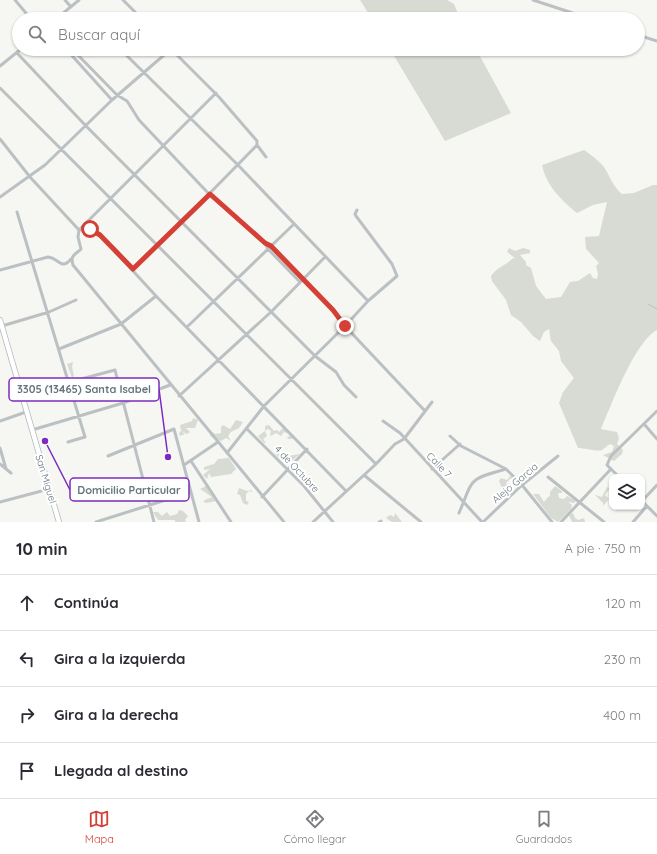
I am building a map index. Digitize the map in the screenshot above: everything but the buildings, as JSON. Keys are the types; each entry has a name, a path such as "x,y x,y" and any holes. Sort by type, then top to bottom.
{"street":[{"path":"15,0 25,12"},
{"path":"65,0 71,7"},
{"path":"65,12 79,0"},
{"path":"123,0 135,12"},
{"path":"533,0 570,12"},
{"path":"645,37 657,41"},
{"path":"0,66 13,56"},
{"path":"20,56 86,126 136,173 316,356 336,372 344,385 356,397"},
{"path":"72,56 112,100"},
{"path":"79,56 117,95 127,101 139,120 210,194 265,243 271,246 333,310 345,326 424,411"},
{"path":"127,56 238,165 368,301"},
{"path":"0,197 30,177 61,150 117,95 163,56"},
{"path":"178,56 216,93 257,141 257,145 266,158"},
{"path":"0,88 110,200 376,464"},
{"path":"0,270 52,257 63,265 67,264 73,254 81,249 78,237 79,230 216,93"},
{"path":"0,139 30,177 79,230"},
{"path":"133,269 210,194 257,145"},
{"path":"227,453 264,406 290,379 316,356 368,301 395,278 397,272 356,216 355,214 357,210"},
{"path":"17,212 49,312 85,437 68,442"},
{"path":"187,327 294,224"},
{"path":"79,230 90,229 100,235 133,269 156,296 307,449 346,491"},
{"path":"265,243 268,249 300,282"},
{"path":"179,396 219,361 325,257"},
{"path":"71,259 73,265 170,385 284,522"},
{"path":"60,349 121,324 156,296"},
{"path":"2,330 76,300"},
{"name":"San Miguel","path":"0,320 59,522"},
{"path":"21,395 116,370 123,403 154,522"},
{"path":"32,430 123,403 170,385"},
{"path":"313,522 376,464 395,444 404,439 432,402"},
{"path":"615,474 607,465 611,456 657,411"},
{"path":"0,421 26,412"},
{"name":"Calle 7","path":"383,421 400,433 482,522"},
{"path":"644,424 657,439"},
{"path":"108,456 174,429 199,522"},
{"name":"4 de Octubre","path":"247,429 288,469 333,522"},
{"path":"450,436 460,444 506,469 522,485 552,522"},
{"path":"184,465 218,442"},
{"path":"432,469 460,444"},
{"path":"0,448 6,469"},
{"path":"262,496 307,449"},
{"name":"Alejo Garcia","path":"482,522 522,485 558,456"},
{"path":"191,461 231,522"},
{"path":"0,464 11,473"},
{"path":"459,513 471,484 475,479 506,469"},
{"path":"561,522 580,504 610,470"},
{"path":"364,475 421,522"},
{"path":"548,477 604,522"},
{"path":"645,498 657,484"},
{"path":"0,502 49,489"},
{"path":"96,522 149,504 191,492"},
{"path":"633,522 647,506 657,516"},
{"path":"108,517 110,522"}],"shaded area":[{"path":"360,0 447,0 454,4 457,12 368,12"},
{"path":"394,56 480,56 511,113 445,141"},
{"path":"584,150 604,167 614,185 622,194 634,193 653,185 657,185 657,330 649,336 632,360 617,390 601,429 617,432 619,438 617,444 623,450 622,454 614,461 603,455 612,452 614,446 610,444 602,450 578,448 559,403 563,392 574,378 561,361 559,351 551,341 549,329 544,332 540,341 533,336 521,322 511,315 506,300 492,281 491,276 513,258 516,259 507,252 509,248 515,251 523,248 530,250 530,253 520,255 526,262 526,265 531,268 536,286 546,299 561,297 570,282 578,281 590,273 593,278 597,279 598,274 596,266 599,263 586,249 585,237 599,236 607,202 593,205 577,213 555,192 547,179 542,165"},
{"path":"73,362 72,367 74,376 72,378 67,364"},
{"path":"193,418 198,420 195,428 186,428 190,432 187,434 181,431 180,425 192,421"},
{"path":"236,420 243,422 239,428 231,432 228,436 231,441 226,438 221,441 210,436 211,431 215,434 221,433 221,427 223,425 230,429"},
{"path":"269,425 274,431 277,430 279,432 283,428 289,434 284,432 281,436 276,433 271,436 271,431 268,429 265,431 265,426"},
{"path":"181,431 185,434 180,436 179,433"},
{"path":"265,431 267,436 263,439 266,443 264,443 258,436"},
{"path":"289,434 293,438 292,439 288,439 287,437 290,436"},
{"path":"280,447 279,452 282,457 300,454 287,465 274,452"},
{"path":"229,458 236,469 231,474 211,477 209,473 207,479 203,475 210,469 204,470 204,467 214,464 218,459"},
{"path":"511,475 514,478 510,479 506,483 507,485 502,488 499,481 501,478 507,480"},
{"path":"206,486 217,501 206,503 203,501 212,497 200,489"},
{"path":"555,486 562,491 562,493 558,493 559,498 564,499 567,496 576,501 574,503 568,502 572,505 571,509 558,522 551,518 533,494 539,494 544,502 550,496 550,492"},
{"path":"607,487 609,488 605,495 609,499 603,506 603,503 595,495 602,497"},
{"path":"239,488 247,491 252,490 252,492 249,491 246,494 246,501 249,502 247,505 243,503 240,495 237,494"},
{"path":"179,510 183,511 188,516 185,520 186,522 175,522 175,520 158,520 153,512 158,512 162,516 167,512 170,516 177,514"},
{"path":"395,513 402,522 392,522 386,518 390,515 394,517"},
{"path":"573,513 575,518 578,520 584,518 585,522 572,522 569,515"}],"waterway":[{"path":"648,304 657,309"}],"place":[{"name":"Domicilio Particular","path":"45,441"},
{"name":"3305 (13465) Santa Isabel","path":"168,457"}],"route":[{"path":"90,229 100,235 133,269 210,194 265,243 271,246 333,310 345,326"}]}
